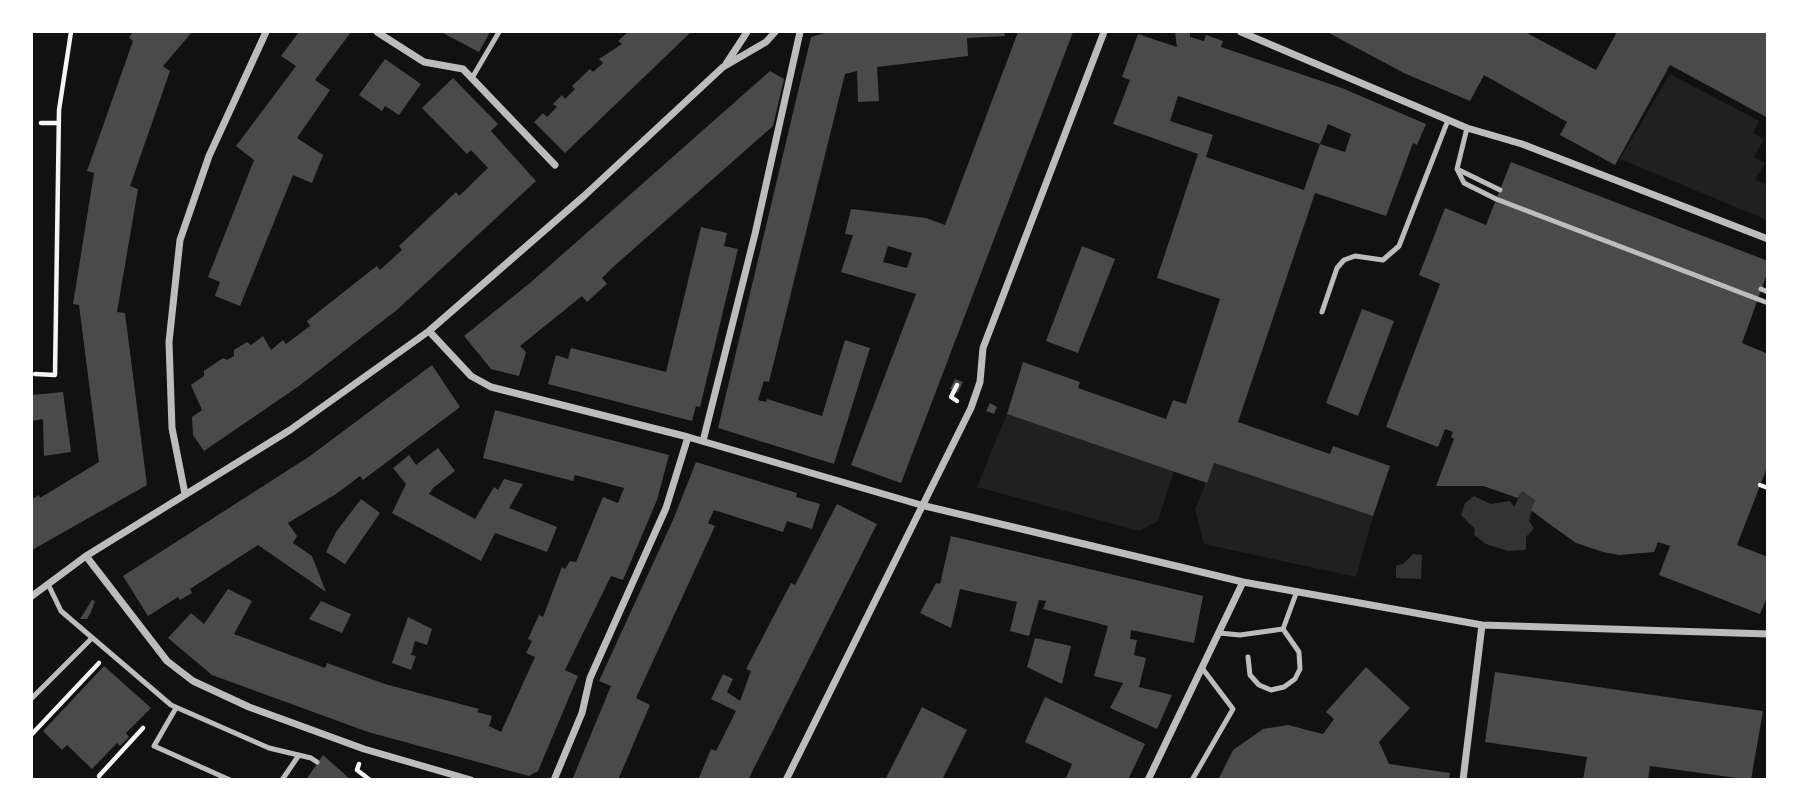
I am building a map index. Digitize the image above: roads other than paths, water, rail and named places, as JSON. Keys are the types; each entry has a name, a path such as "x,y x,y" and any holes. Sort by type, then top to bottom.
{"street":[{"path":"185,494 172,428 169,342 180,240 209,156 266,32"},
{"path":"377,32 424,62 463,69 555,165"},
{"path":"723,67 747,32"},
{"path":"32,596 86,556 290,430 429,331 574,205 723,67 765,42 775,32"},
{"path":"703,441 755,234 800,32"},
{"path":"786,779 971,408 980,383 983,348 1104,32"},
{"path":"1241,32 1467,128 1522,144 1768,239"},
{"path":"429,331 471,376 491,387 703,441 921,505 1243,582 1482,625 1768,634"},
{"path":"554,779 582,713 590,678 666,508 688,437"},
{"path":"86,556 167,661 193,681 249,707 364,750 471,779"},
{"path":"1148,779 1243,582"},
{"path":"1463,779 1482,625"}],"lane":[{"path":"472,78 499,32"},
{"path":"1322,312 1337,268 1344,260 1355,256 1383,260 1399,246 1448,120"},
{"path":"1467,128 1457,169 1464,183 1496,199 1768,303"},
{"path":"1457,169 1500,190"},
{"path":"1761,289 1768,292"},
{"path":"47,584 61,611 176,708 269,748 317,762"},
{"path":"1283,629 1297,591"},
{"path":"1219,633 1240,635 1283,629"},
{"path":"1248,657 1250,675 1259,685 1271,690 1284,687 1295,680 1300,669 1299,652 1283,629"},
{"path":"32,698 93,638"},
{"path":"1192,779 1233,709 1202,668"},
{"path":"176,708 154,746 230,779"},
{"path":"282,779 299,755"}]}
